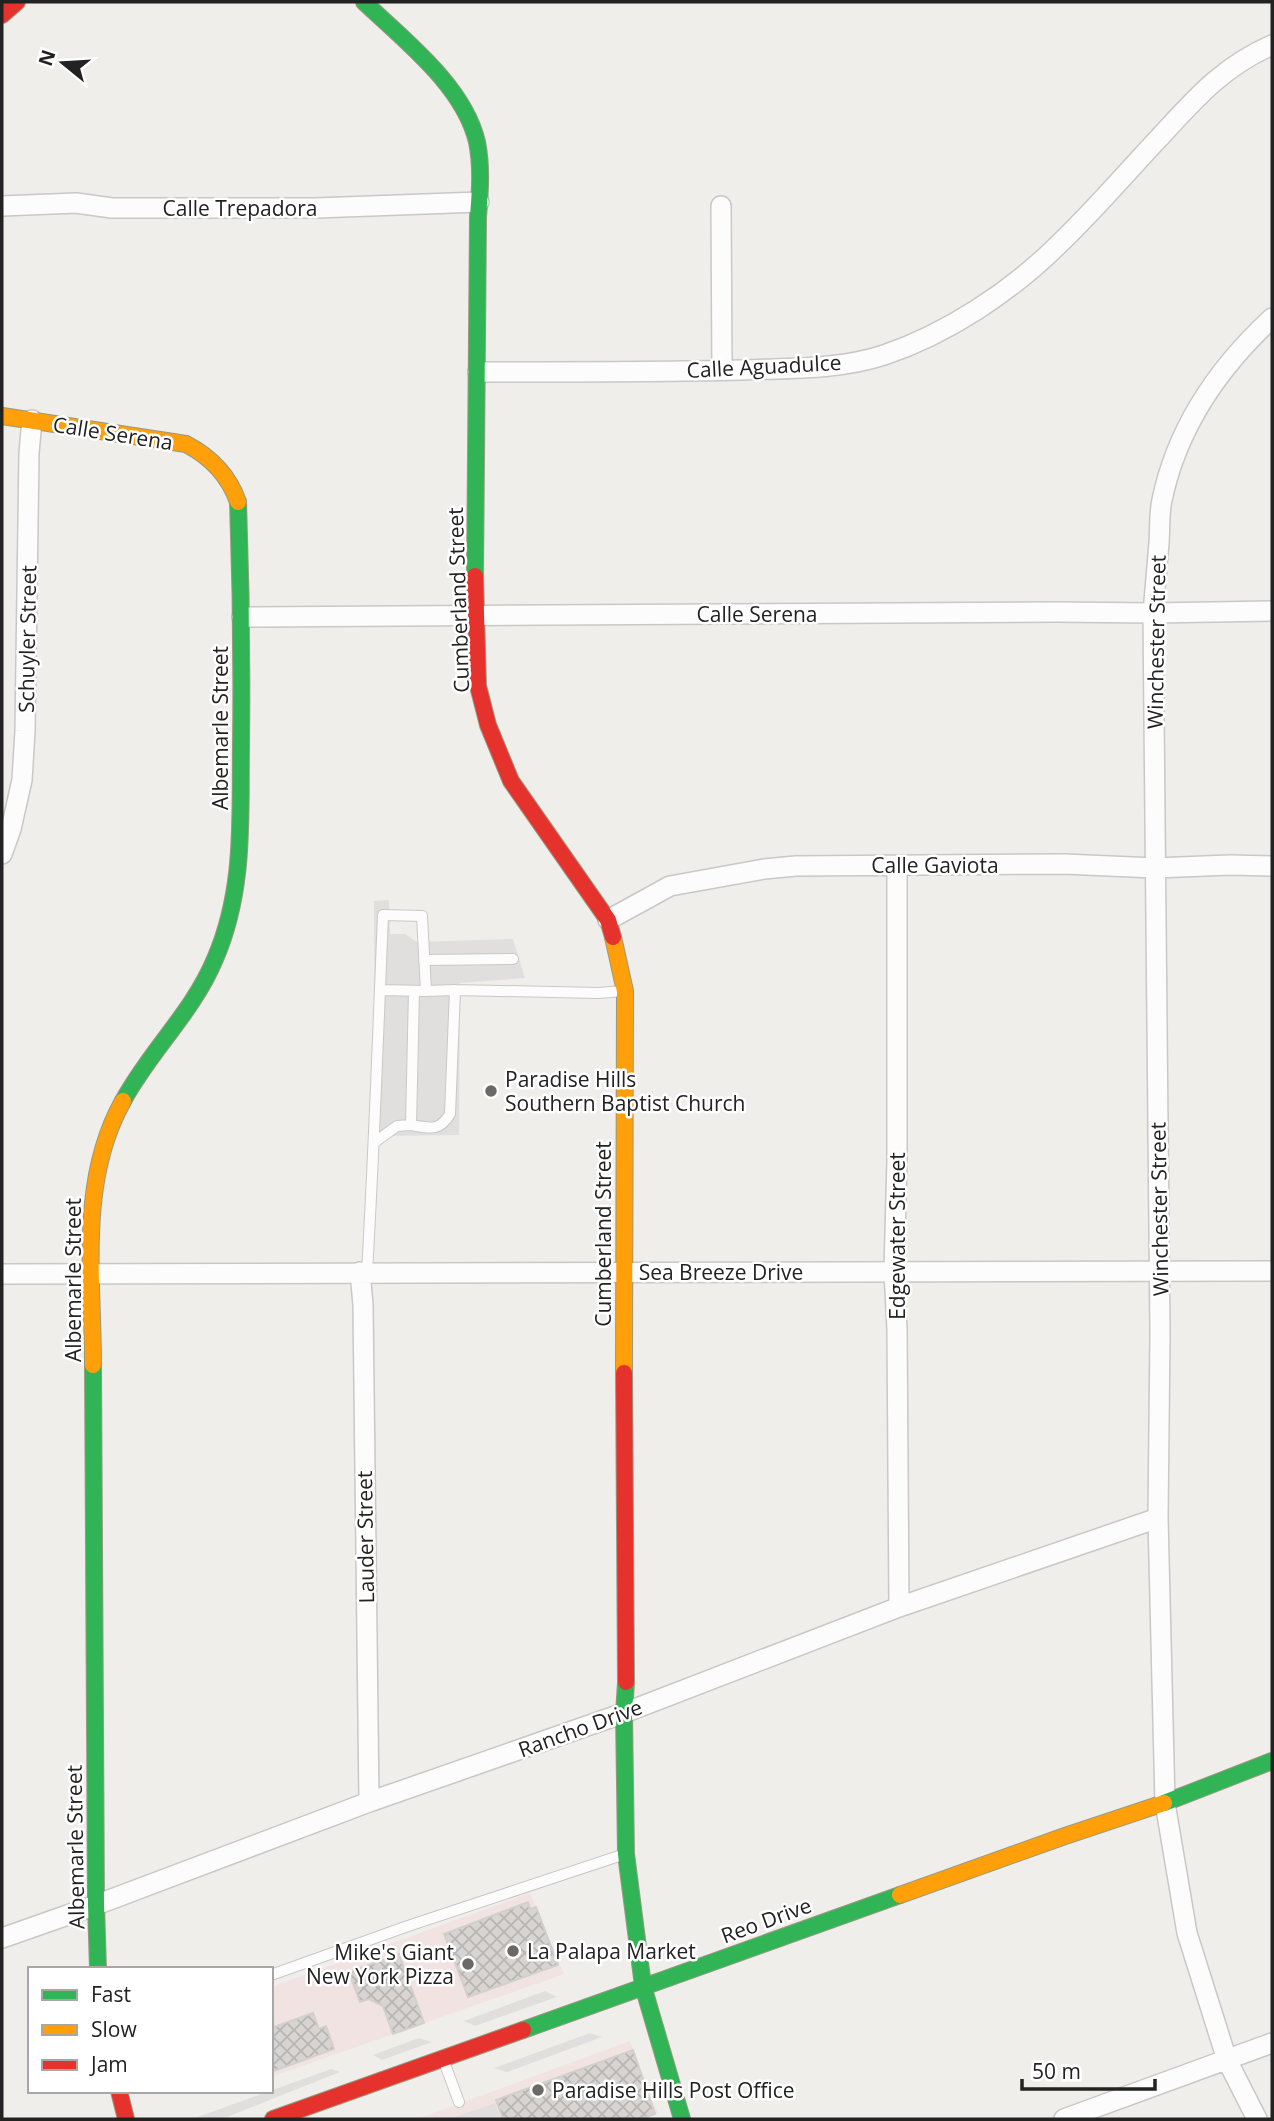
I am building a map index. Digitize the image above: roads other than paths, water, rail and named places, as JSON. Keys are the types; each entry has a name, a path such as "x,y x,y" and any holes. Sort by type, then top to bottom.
{"street":[{"path":"2,15 17,2"},
{"name":"Cumberland Street","path":"364,2 393,22 454,93 475,133 481,177 476,615 478,686 488,725 511,781 608,920 625,991 623,1272 626,1854 643,1986 682,2119"},
{"name":"Calle Aguadulce","path":"478,372 829,367 884,355 957,321 1009,287 1057,246 1207,86 1246,58 1272,46"},
{"name":"Calle Trepadora","path":"2,205 76,203 111,208 316,208 479,202"},
{"path":"720,206 722,370"},
{"name":"Winchester Street","path":"1257,2119 1227,2060 1187,1933 1164,1803 1158,1518 1160,1430 1153,613 1161,503 1172,463 1189,425 1216,380 1235,355 1272,318"},
{"name":"Calle Serena","path":"2,416 186,444 210,458 220,468 238,501"},
{"name":"Schuyler Street","path":"2,854 11,829 22,780 32,420"},
{"name":"Albemarle Street","path":"98,1967 92,1209 101,1156 109,1130 130,1088 192,1004 207,978 226,932 239,883 242,617 238,501"},
{"name":"Calle Serena","path":"242,617 1272,611"},
{"name":"Calle Gaviota","path":"608,920 670,886 796,866 1272,866"},
{"name":"Edgewater Street","path":"897,866 897,1160 894,1271 897,1329 899,1607"},
{"name":"Sea Breeze Drive","path":"2,1274 1272,1271"},
{"name":"Lauder Street","path":"363,1272 369,1802"},
{"name":"Rancho Drive","path":"2,1938 369,1802 624,1713 899,1607 1158,1518"},
{"name":"Reo Drive","path":"273,2119 1164,1803 1272,1761"},
{"path":"1064,2119 1272,2043"},
{"path":"120,2093 126,2119"}],"lane":[{"path":"363,1272 375,1142 383,915 422,916 426,991"},
{"path":"424,960 513,959"},
{"path":"380,990 598,993 625,991"},
{"path":"375,1142 397,1126 431,1128 444,1124 450,1114 455,990"},
{"path":"411,1125 414,991"},
{"path":"273,1974 408,1926 626,1854"},
{"path":"443,2059 459,2102"}],"place":[{"name":"Paradise Hills Southern Baptist Church","path":"491,1091"},
{"name":"La Palapa Market","path":"513,1951"},
{"name":"Mike's Giant New York Pizza","path":"468,1964"},
{"name":"Paradise Hills Post Office","path":"538,2090"}]}
